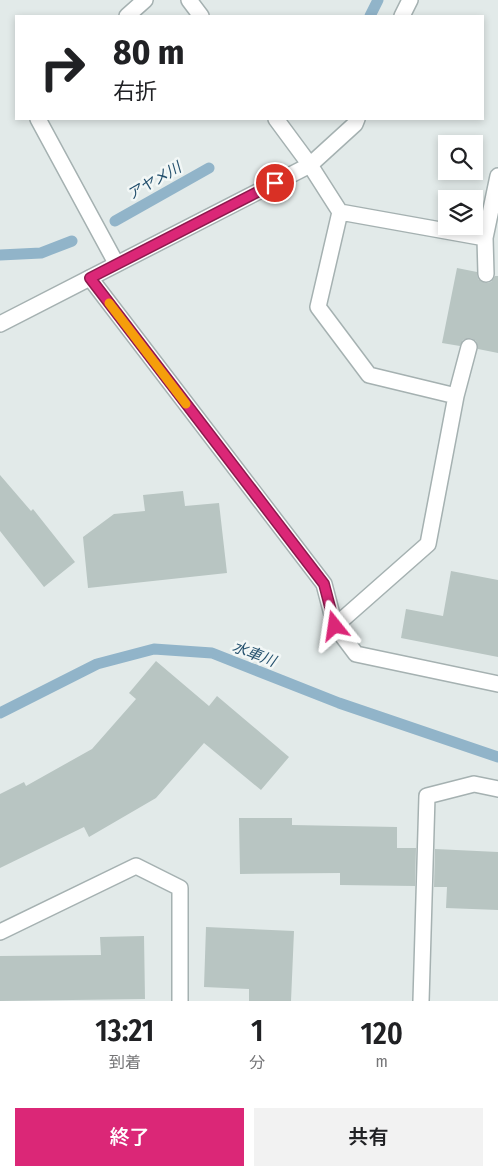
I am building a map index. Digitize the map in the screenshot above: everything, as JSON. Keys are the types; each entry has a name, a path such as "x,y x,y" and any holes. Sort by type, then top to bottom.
{"street":[{"path":"128,15 145,0"},
{"path":"190,0 200,15"},
{"path":"402,15 410,0"},
{"path":"39,120 116,263"},
{"path":"277,120 310,165 340,212 318,307 369,375 456,396"},
{"path":"0,324 310,165 356,120"},
{"path":"486,274 485,238 498,176"},
{"path":"340,212 485,238"},
{"path":"90,278 324,584 335,626 356,654 498,684"},
{"path":"335,626 428,544 456,396 469,347"},
{"path":"421,1001 427,796 474,784 498,789"},
{"path":"0,932 136,866 180,888 180,1001"}],"building":[{"path":"457,268 477,272 478,279 486,283 491,282 495,276 498,276 498,353 478,349 476,341 471,338 463,340 460,346 442,343"},
{"path":"0,475 31,511 33,509 75,562 44,587 0,531"},
{"path":"183,491 185,506 219,503 227,573 88,588 83,537 114,514 145,511 143,495"},
{"path":"451,571 498,580 498,657 401,638 406,609 443,616"},
{"path":"156,661 209,706 217,696 289,757 261,790 204,743 156,798 89,837 84,827 0,868 0,794 24,782 26,786 92,749 136,699 129,693"},
{"path":"239,818 292,818 292,825 397,827 397,848 416,848 415,886 340,885 340,873 240,874"},
{"path":"435,849 498,852 498,910 446,908 447,887 434,887"},
{"path":"206,927 294,931 291,1001 249,1001 249,989 204,987"},
{"path":"144,936 145,999 0,1001 0,956 101,955 100,937"}],"waterway":[{"name":"アヤメ川","path":"370,15 378,0"},
{"name":"アヤメ川","path":"115,221 209,168"},
{"name":"アヤメ川","path":"0,255 41,253 72,241"},
{"name":"水車川","path":"0,713 97,664 154,649 212,653 339,703 498,757"}],"slow traffic":[{"path":"109,303 186,404"}],"route":[{"path":"275,183 90,278 324,584 335,626"}]}
